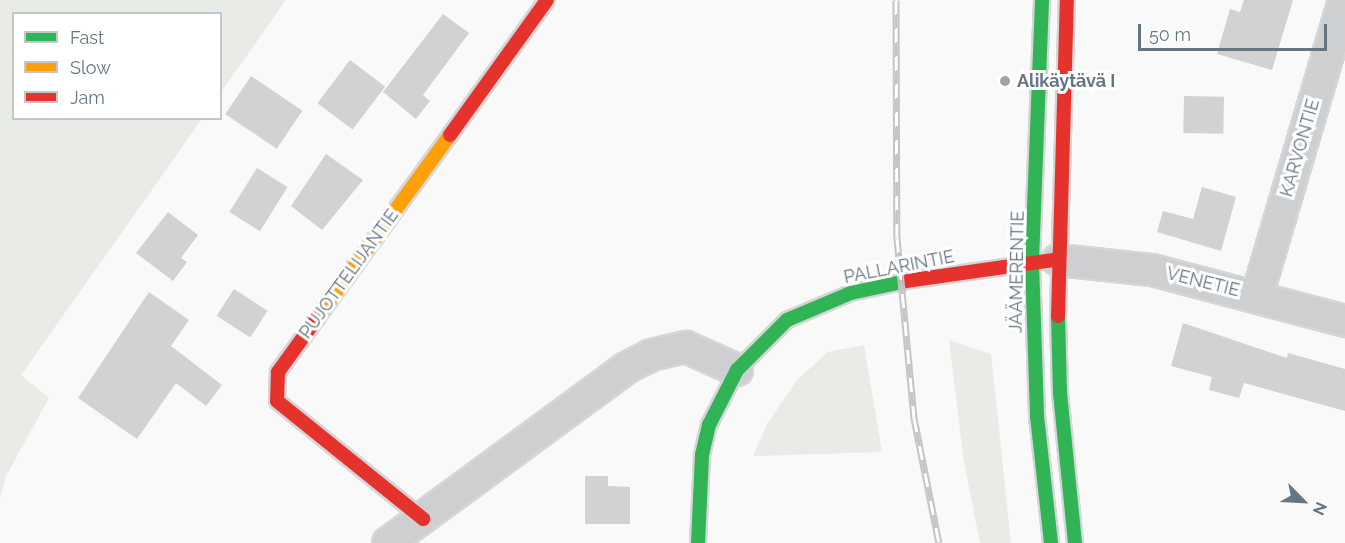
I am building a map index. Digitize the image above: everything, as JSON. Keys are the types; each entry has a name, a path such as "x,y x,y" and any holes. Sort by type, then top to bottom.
{"street":[{"name":"PUJOTTELIJANTIE","path":"423,519 277,401 278,372 547,0"},
{"name":"JÄÄMERENTIE","path":"1042,0 1045,261 1075,543"},
{"name":"JÄÄMERENTIE","path":"1051,543 1037,416 1045,261 1067,0"},
{"name":"KARVONTIE","path":"1257,296 1344,0"},
{"name":"VENETIE","path":"1045,261 1152,270 1345,321"},
{"name":"PALLARINTIE","path":"698,543 702,455 709,425 737,370 787,320 850,293 1045,261"},
{"path":"388,543 627,368 651,355 686,347 737,370"}],"shaded area":[{"path":"0,0 286,0 222,91 222,12 12,12 12,120 201,120 21,375 49,398 6,476 0,499"},
{"path":"949,340 991,354 1011,543 980,543 964,462"},
{"path":"864,345 882,452 753,456 767,424 797,380 828,352"}],"building":[{"path":"1244,0 1293,0 1272,70 1217,54 1230,9 1240,12"},
{"path":"443,14 469,33 423,95 430,101 416,119 383,92"},
{"path":"350,60 385,86 353,130 318,103"},
{"path":"251,76 302,111 277,149 225,114"},
{"path":"1184,96 1224,97 1223,134 1183,133"},
{"path":"326,154 363,180 322,230 291,206"},
{"path":"257,168 288,187 260,231 229,212"},
{"path":"1202,187 1236,197 1221,251 1157,232 1163,211 1193,219"},
{"path":"168,212 198,235 181,258 187,262 173,281 136,253"},
{"path":"234,289 268,311 250,338 217,316"},
{"path":"149,292 189,320 171,346 222,385 206,406 176,383 137,439 78,398"},
{"path":"1183,323 1287,358 1288,353 1345,369 1345,411 1244,383 1239,398 1209,390 1212,377 1171,366"},
{"path":"585,476 608,476 608,486 630,487 630,524 585,524"}],"railway":[{"path":"896,0 897,238 914,418 939,543"}],"traffic: fast":[{"path":"1042,0 1032,263 1037,416 1051,543"},
{"path":"698,543 702,455 709,425 737,370 787,320 851,293 906,281"},
{"path":"1058,316 1060,393 1075,543"}],"traffic: slow":[{"path":"317,318 450,135"}],"traffic: jam":[{"path":"450,135 547,0"},
{"path":"1058,316 1067,0"},
{"path":"906,281 1054,260"},
{"path":"317,318 278,372 277,401 423,519"}],"place":[{"name":"Alikäytävä I","path":"1005,81"}]}
